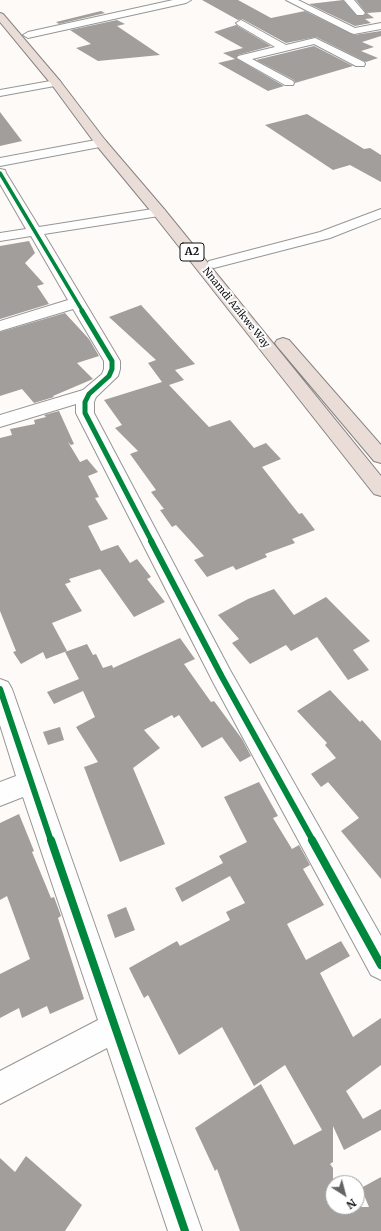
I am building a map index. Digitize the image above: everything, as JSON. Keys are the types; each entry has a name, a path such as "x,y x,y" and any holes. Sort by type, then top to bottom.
{"highway":[{"name":"Nnamdi Azikwe Way","path":"0,2 119,145 214,264 261,318"},
{"name":"Nnamdi Azikwe Way","path":"0,16 56,83 101,143 159,212 381,489"},
{"name":"Nnamdi Azikwe Way","path":"272,330 381,457"}],"street":[{"path":"28,35 186,0"},
{"path":"291,0 367,38"},
{"path":"349,0 360,13"},
{"path":"241,23 284,48"},
{"path":"289,83 242,58 381,26"},
{"path":"315,41 360,64"},
{"path":"0,92 56,83"},
{"path":"0,162 101,143"},
{"path":"0,173 112,362 112,369 109,376 89,394 85,402 84,413 222,678 381,965"},
{"path":"0,237 159,212"},
{"path":"214,264 325,235 381,214"},
{"path":"0,326 76,303"},
{"path":"0,421 89,394"},
{"path":"0,689 30,782 116,1027 185,1231"},
{"path":"0,794 30,782"},
{"path":"0,1088 116,1027"}],"building":[{"path":"202,0 238,0 271,18 305,11 354,35 381,31 381,36 362,42 374,47 361,51 378,58 366,62 316,37 286,43 242,19 238,20"},
{"path":"343,0 357,16 363,16 366,13 356,0 381,0 381,12 367,13 374,18 365,19 371,23 355,26 309,4"},
{"path":"101,11 105,13 59,24 56,22"},
{"path":"117,20 125,24 117,26 160,55 98,61 76,48 91,44 70,30"},
{"path":"236,25 271,46 238,55 236,58 284,86 268,91 218,63 235,59 223,53 243,48 214,32"},
{"path":"314,46 353,66 295,83 294,80 256,60"},
{"path":"0,112 22,141 0,146"},
{"path":"307,114 364,149 370,148 381,155 381,182 350,165 333,170 265,125"},
{"path":"29,241 35,253 25,263 44,284 37,286 49,304 0,319 0,246"},
{"path":"141,305 195,364 175,370 184,380 169,385 209,427 230,420 254,448 266,443 281,459 262,467 299,514 302,513 315,530 292,539 295,543 265,554 267,557 236,570 233,566 207,577 194,560 204,556 176,525 172,527 160,510 164,509 151,492 156,490 130,454 138,451 115,428 122,425 104,400 162,382 148,363 156,360 109,317"},
{"path":"65,313 89,339 99,356 77,363 93,379 53,396 54,397 34,403 22,389 0,396 0,332"},
{"path":"59,411 74,444 71,445 68,442 80,462 87,459 98,472 88,476 99,497 95,498 108,519 88,526 101,551 118,545 130,563 137,559 151,577 147,579 165,602 134,617 100,569 69,579 71,582 65,584 82,611 52,623 67,651 46,659 43,652 21,664 13,652 16,651 0,611 0,438 12,435 10,429 35,424 34,420 46,417 44,415"},
{"path":"274,589 294,615 326,597 370,641 353,650 369,670 348,680 317,637 291,651 286,645 250,664 232,643 239,639 218,615 248,599"},
{"path":"180,638 195,659 184,664 211,702 214,701 242,739 251,756 240,762 222,737 202,748 179,715 174,718 172,715 144,730 160,748 133,768 165,844 120,862 84,767 98,762 76,727 95,717 83,691 54,704 47,692 79,679 65,652 87,644 93,655 96,654 103,668 112,665 113,668"},
{"path":"330,690 360,722 362,720 381,741 381,879 341,831 359,818 328,782 321,787 311,774 336,758 325,745 327,743 297,711"},
{"path":"60,727 64,740 48,745 43,732"},
{"path":"259,782 278,816 273,818 292,849 299,845 310,865 303,869 324,905 287,924 306,960 341,941 350,956 320,973 353,1037 381,1018 381,1065 346,1091 363,1119 381,1109 381,1130 344,1150 333,1126 333,1162 330,1164 333,1168 333,1175 325,1175 325,1215 365,1215 365,1207 369,1207 365,1198 365,1186 381,1177 381,1231 240,1231 217,1169 215,1171 195,1128 261,1084 294,1145 322,1130 285,1065 254,1086 222,1027 179,1055 148,995 144,998 129,968 177,941 180,946 230,920 226,912 245,903 230,876 182,902 175,888 223,863 219,856 247,842 224,797"},
{"path":"19,814 34,851 32,852 51,898 54,897 60,913 61,916 58,918 84,999 50,1014 47,1006 22,1018 19,1008 0,1018 0,974 30,959 7,896 0,900 0,823"},
{"path":"126,907 135,930 115,938 107,915"},
{"path":"26,1156 82,1205 65,1231 0,1231 0,1158 15,1172"}],"cycle path":[{"path":"0,173 112,361 112,369 109,376 89,394 85,402 85,413 222,677 381,965"},
{"path":"0,689 185,1231"}]}
